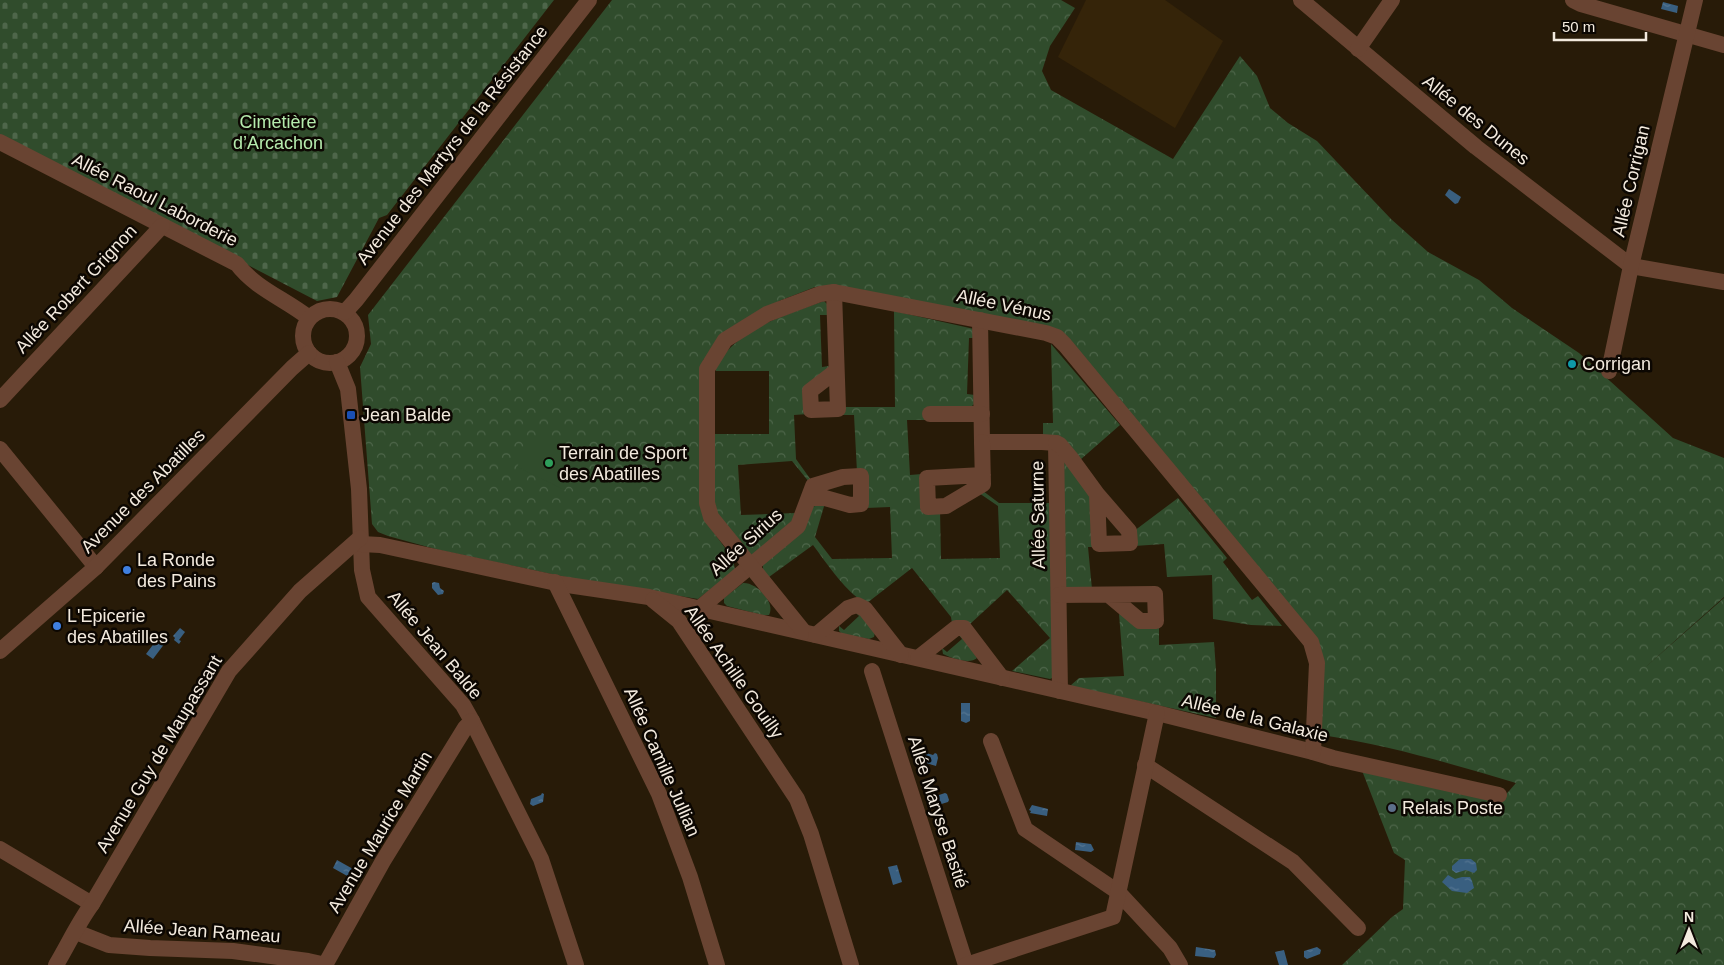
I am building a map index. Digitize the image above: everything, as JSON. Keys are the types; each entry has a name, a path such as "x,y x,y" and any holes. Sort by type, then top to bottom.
{"street":[{"name":"Avenue des Martyrs de la Résistance","path":"344,312 364,291 589,0"},
{"name":"Allée des Dunes","path":"1300,0 1476,147 1631,266"},
{"path":"1358,49 1392,0"},
{"path":"1573,0 1581,4 1724,45"},
{"name":"Allée Corrigan","path":"1609,371 1631,266 1695,0"},
{"name":"Allée Raoul Laborderie","path":"0,142 237,264 247,277 309,318"},
{"name":"Allée Robert Grignon","path":"0,400 162,226"},
{"path":"1631,266 1724,282"},
{"path":"834,292 836,372"},
{"name":"Allée Vénus","path":"750,567 711,517 707,503 707,369 725,340 767,314 820,294 834,292 1053,335 1065,345 1311,642 1317,663 1313,752"},
{"path":"337,309 344,312 357,329 358,340 354,350 347,358 337,362 325,363 313,358 305,347 303,332 309,318 322,310 337,309"},
{"path":"980,320 983,475"},
{"name":"Avenue des Abatilles","path":"0,651 96,567 309,353"},
{"name":"Allée Jean Balde","path":"337,362 348,389 359,489 362,570 368,597 463,705 541,859 576,965"},
{"path":"930,414 982,414"},
{"name":"Allée Saturne","path":"982,442 1056,443 1060,691"},
{"path":"1056,443 1070,457 1097,494"},
{"path":"0,449 96,567"},
{"name":"Allée Sirius","path":"700,608 798,526 809,498"},
{"path":"361,541 555,582 649,597"},
{"name":"Avenue Guy de Maupassant","path":"56,965 229,671 300,591 361,541"},
{"path":"750,567 810,634 848,608 857,605 865,609 900,654"},
{"name":"Allée Camille Jullian","path":"555,582 658,794 690,877 717,965"},
{"path":"1059,594 1109,595"},
{"name":"Allée de la Galaxie","path":"649,597 1157,713 1333,758 1499,794"},
{"name":"Allée Achille Gouilly","path":"649,597 679,622 797,799 811,834 851,965"},
{"path":"918,658 956,628 964,628 1002,678"},
{"name":"Allée Maryse Bastié","path":"872,671 966,965"},
{"path":"966,965 1113,917 1157,713"},
{"name":"Avenue Maurice Martin","path":"325,965 383,861 465,728 472,721"},
{"path":"991,742 1025,829 1118,892 1170,948 1180,965"},
{"path":"1145,765 1293,862 1358,928"},
{"path":"0,849 92,904"},
{"name":"Allée Jean Rameau","path":"76,932 109,945 233,951 325,965"}],"shaded area":[{"path":"1086,0 1165,0 1223,41 1175,128 1058,57"}],"green space":[{"name":"Cimetière d’Arcachon","path":"0,0 554,0 387,215 379,218 337,297 317,301 0,136"},
{"path":"612,0 1061,0 1075,8 1050,46 1042,71 1051,90 1173,159 1240,56 1257,76 1270,108 1288,123 1317,141 1391,219 1428,252 1479,280 1512,308 1579,353 1673,438 1724,458 1724,597 1640,672 1724,598 1724,965 1342,965 1392,917 1403,909 1405,860 1394,853 1361,768 1502,799 1516,783 1396,750 1322,735 1322,663 1065,336 839,286 815,287 779,301 703,360 704,519 733,559 735,570 698,599 570,578 439,550 378,532 372,524 360,367 371,344 368,315"},
{"path":"824,301 828,305 829,315 820,315 822,367 829,366 808,414 794,415 796,459 811,480 809,482 792,461 738,465 741,515 796,513 794,519 757,554 750,555 717,514 715,504 715,434 769,434 769,371 716,371 716,368 729,349 750,332 774,320"},
{"path":"894,311 974,329 975,338 969,338 967,394 975,395 974,404 930,420 907,420 910,475 922,474 940,509 941,559 1000,558 998,506 976,491 979,488 999,503 1052,503 1052,678 1050,679 1012,671 1050,638 1007,590 970,624 952,623 951,617 912,568 867,603 845,586 813,545 769,577 763,570 763,565 812,507 825,503 815,537 832,559 892,558 890,507 866,508 857,472 854,415 842,415 842,407 895,407"},
{"path":"1051,344 1120,425 1080,460 1043,436 1043,423 1053,423"},
{"name":"Terrain de Sport des Abatilles","path":"533,435 581,459 565,490 517,467"},
{"path":"1063,460 1091,496 1095,547 1088,547 1092,589 1064,589"},
{"path":"1178,498 1227,558 1223,562 1252,600 1258,596 1282,626 1251,625 1213,619 1212,575 1167,577 1164,544 1134,546 1134,531"},
{"path":"743,583 754,586 764,594 770,604 769,615 727,606 724,603 724,598"},
{"path":"855,612 860,612 875,632 874,637 869,639 842,634 839,631 839,626 844,630 859,616"},
{"path":"1119,614 1159,627 1159,645 1214,642 1216,718 1070,686 1079,678 1124,676"},
{"path":"959,635 963,635 977,658 965,661 943,654 942,648 947,652 962,639"}],"water":[{"path":"1663,2 1678,6 1677,13 1661,9"},
{"path":"1449,189 1461,197 1458,203 1455,204 1445,195"},
{"path":"432,583 439,583 440,588 444,591 443,594 438,595 432,588"},
{"path":"180,628 185,632 179,640 181,641 179,644 174,640 173,636"},
{"path":"158,638 165,643 153,659 146,654"},
{"path":"961,703 970,703 970,721 966,723 961,721"},
{"path":"923,752 933,755 937,754 936,766 920,761"},
{"path":"542,793 544,794 543,802 533,806 530,804 531,799"},
{"path":"945,793 949,800 948,802 935,806 933,797"},
{"path":"1032,805 1048,809 1047,816 1030,813 1031,811 1029,810"},
{"path":"1076,842 1091,844 1094,850 1091,852 1075,850"},
{"path":"1460,859 1471,859 1476,863 1477,870 1474,873 1466,870 1456,873 1452,870 1452,866"},
{"path":"337,860 353,869 349,877 333,868"},
{"path":"897,865 902,882 893,885 888,867"},
{"path":"1448,875 1455,879 1470,877 1474,888 1467,893 1452,891 1442,882"},
{"path":"1196,947 1215,950 1216,955 1214,958 1195,956"},
{"path":"1317,947 1321,950 1320,954 1307,959 1304,957 1304,951"},
{"path":"1284,950 1288,965 1279,965 1275,952"}],"place":[{"name":"Corrigan","path":"1572,364"},
{"name":"Jean Balde","path":"351,415"},
{"name":"Terrain de Sport des Abatilles","path":"549,463"},
{"name":"La Ronde des Pains","path":"127,570"},
{"name":"L'Epicerie des Abatilles","path":"57,626"},
{"name":"Relais Poste","path":"1392,808"}]}
